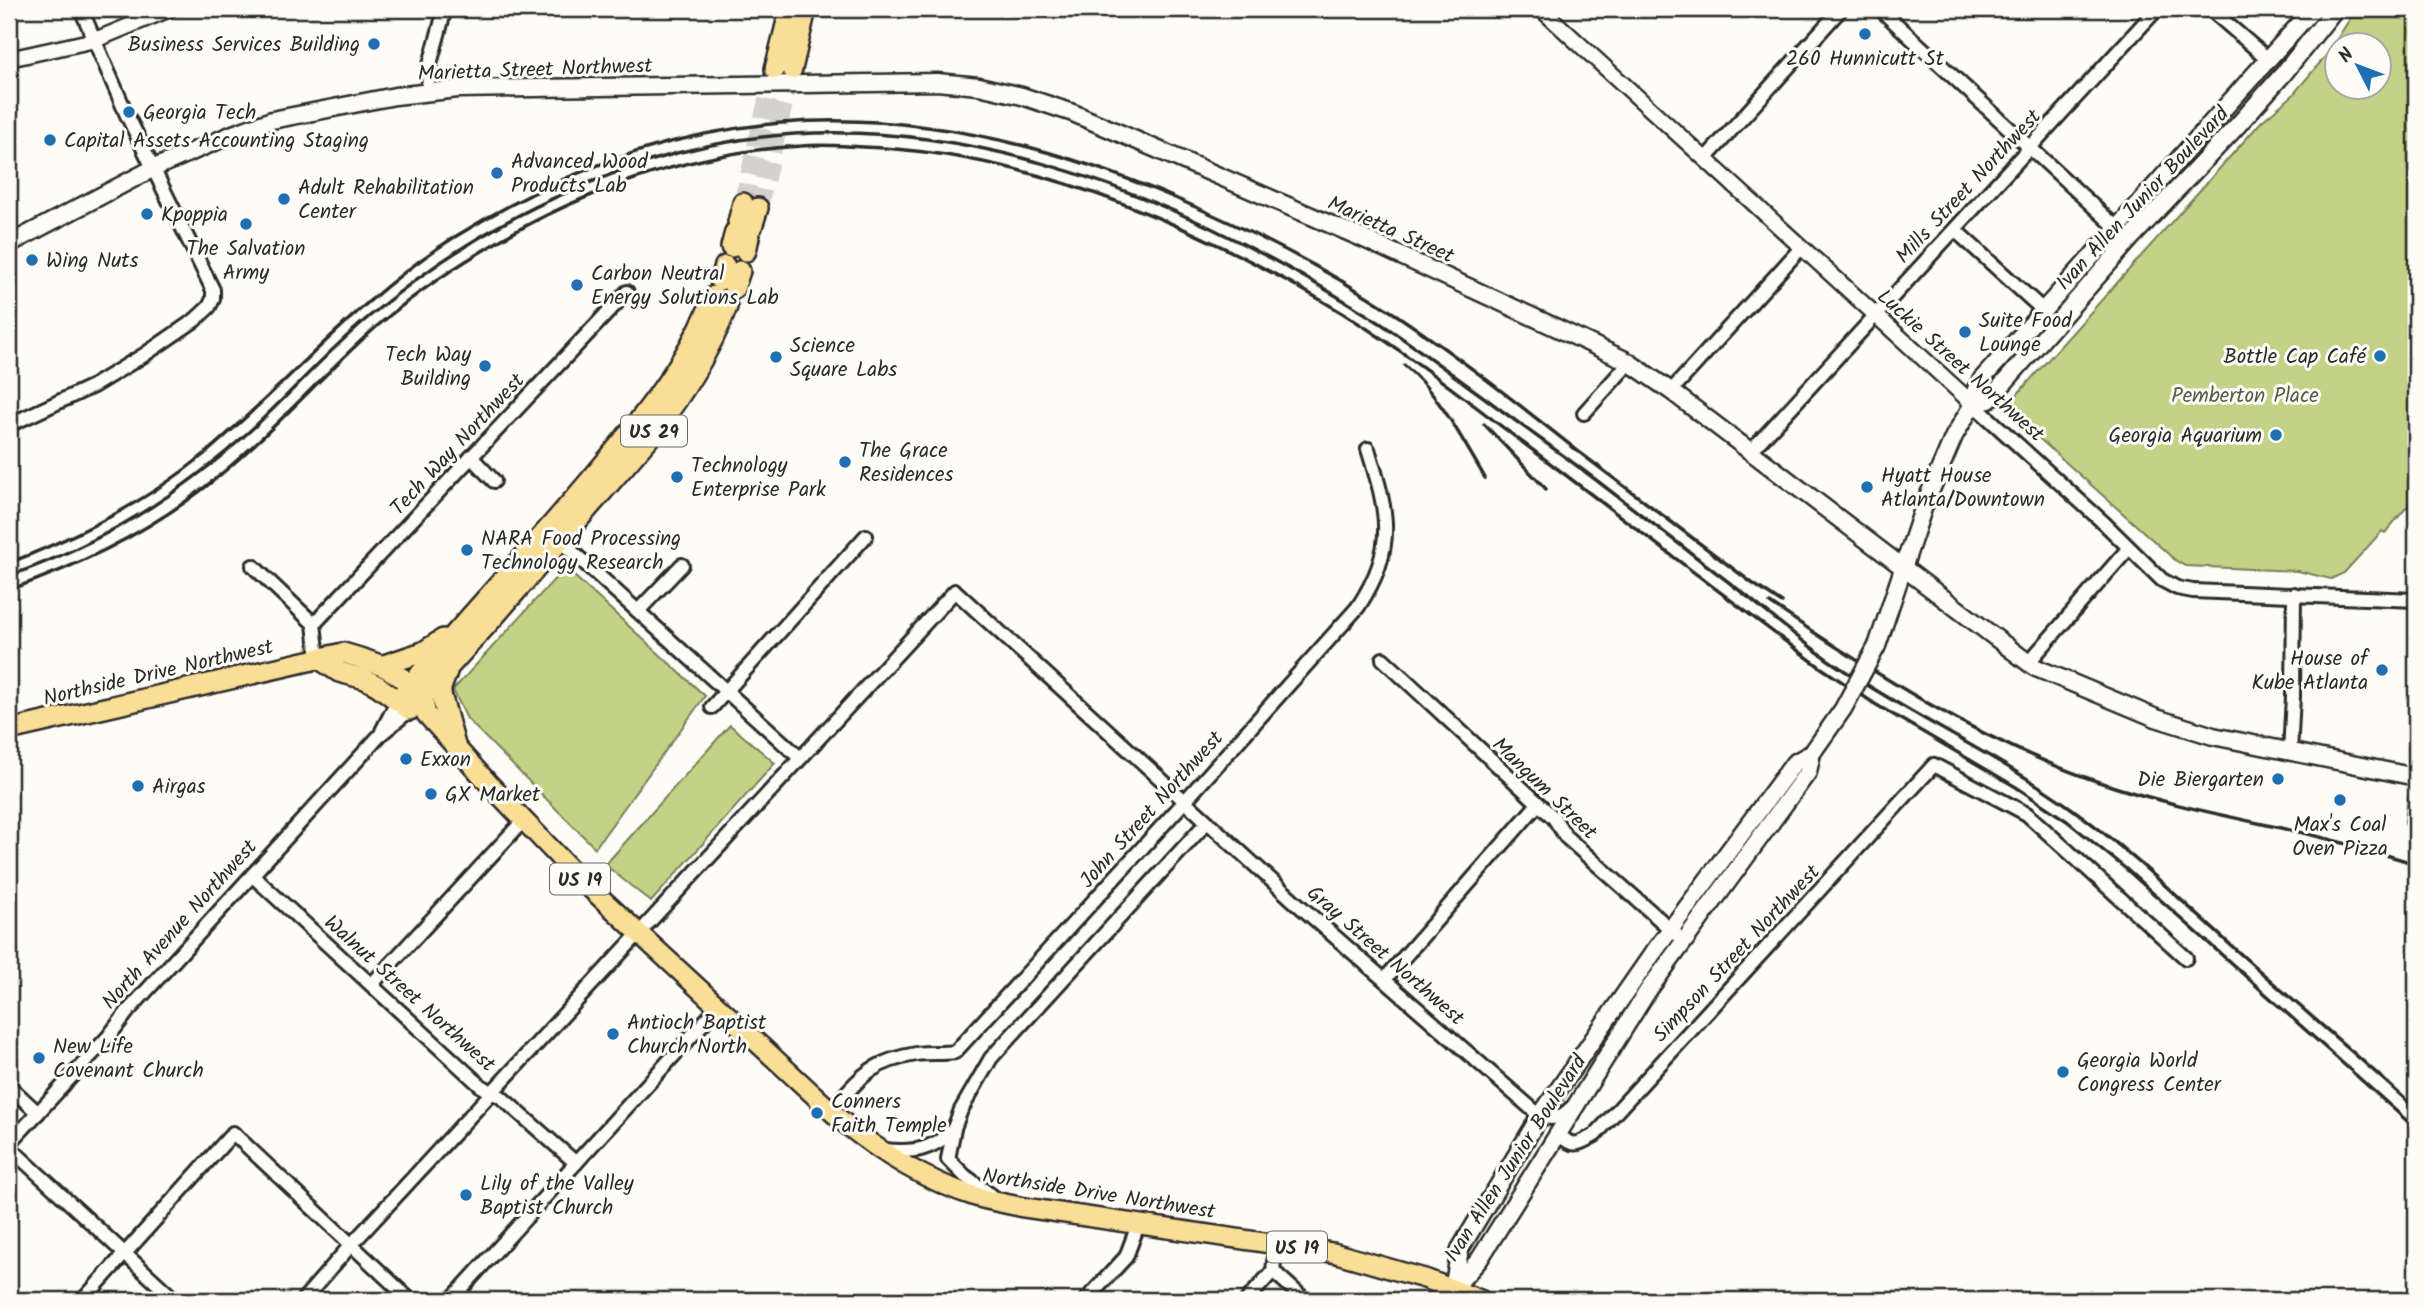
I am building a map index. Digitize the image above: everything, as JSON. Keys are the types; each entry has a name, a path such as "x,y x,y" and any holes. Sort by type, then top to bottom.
{"highway":[{"path":"788,74 790,9"},
{"path":"788,74 806,9"},
{"name":"North Avenue Northwest","path":"413,701 466,624 669,413 701,362 727,285"},
{"name":"North Avenue Northwest","path":"413,701 449,667 554,535"},
{"path":"384,665 423,652 466,624"},
{"name":"Northside Drive Northwest","path":"9,730 343,653 384,665 413,701"},
{"name":"Northside Drive Northwest","path":"318,658 339,672 413,701"},
{"path":"449,667 441,694 455,745"}],"main road":[{"name":"Ivan Allen Junior Boulevard","path":"1448,1295 1479,1260 1640,1002 1808,772 1812,753 1843,709 1877,646 1924,506 1954,436 1973,404 1976,388 1982,379 2313,9"},
{"name":"Ivan Allen Junior Boulevard","path":"1973,404 1989,400 2131,238 2258,103 2335,9"},
{"name":"Marietta Street Northwest","path":"9,244 154,168 233,134 295,114 428,91 788,74"},
{"name":"Marietta Street","path":"788,74 979,86 1048,103 1362,238 1629,363 1671,391 1904,569"},
{"path":"1904,569 2028,663 2062,680 2156,718 2213,736 2416,777"},
{"name":"Northside Drive Northwest","path":"413,701 523,821 639,934 831,1110 880,1150 920,1174 976,1197 1021,1207 1357,1258 1448,1295 1481,1300"},
{"name":"Ivan Allen Junior Boulevard","path":"1448,1295 1460,1249 1540,1116 1610,1012 1794,763 1812,753"}],"street":[{"path":"9,425 119,372 195,320 213,299 213,290 126,113 81,9"},
{"path":"9,59 95,40 170,9"},
{"path":"428,91 429,68 445,9"},
{"path":"1705,159 1842,9"},
{"path":"1880,9 2118,229"},
{"name":"Mills Street Northwest","path":"1750,452 2157,9"},
{"path":"2210,9 2269,60"},
{"name":"Luckie Street Northwest","path":"1549,11 1705,159 2162,580 2182,589 2416,600"},
{"path":"1955,230 2043,310"},
{"path":"1671,391 1801,248"},
{"name":"Tech Way Northwest","path":"314,624 627,292"},
{"path":"1584,413 1629,363"},
{"name":"John Street Northwest","path":"831,1110 872,1068 919,1054 955,1052 1358,607 1373,585 1382,562 1382,498 1368,449"},
{"path":"471,457 494,481"},
{"path":"303,1300 800,758 554,535"},
{"path":"712,707 866,536"},
{"path":"2028,663 2129,548"},
{"path":"638,611 682,565"},
{"path":"253,566 314,624 318,658"},
{"name":"Gray Street Northwest","path":"800,758 954,591 1208,822 1540,1116"},
{"path":"2290,753 2294,594"},
{"name":"Mangum Street","path":"1383,659 1554,818 1566,837 1684,940"},
{"name":"North Avenue Northwest","path":"9,1145 413,701"},
{"name":"Simpson Street Northwest","path":"1559,1134 1567,1143 1577,1144 1595,1135 1934,765 2027,814 2186,958"},
{"path":"2413,822 2416,799"},
{"path":"1385,979 1538,804"},
{"path":"372,984 523,821"},
{"path":"1000,1201 965,1177 948,1159 954,1128 961,1110 991,1058 1208,822"},
{"name":"Walnut Street Northwest","path":"253,876 473,1079 501,1097 576,1163"},
{"path":"451,1300 718,1007"},
{"path":"9,1086 38,1112"},
{"path":"1540,1116 1551,1119 1563,1116 1581,1098"},
{"path":"880,1150 921,1150 934,1146 954,1128"},
{"path":"83,1300 233,1133 410,1300"},
{"path":"9,1145 175,1300"},
{"path":"1087,1300 1126,1257 1138,1225"},
{"path":"1247,1300 1273,1271 1276,1244"},
{"path":"1273,1271 1305,1300"}],"green space":[{"name":"Pemberton Place","path":"2356,9 2416,9 2416,496 2385,533 2382,531 2344,573 2331,579 2298,571 2185,566 2005,408 2262,121 2292,96 2324,58 2324,102 2394,102 2394,32 2342,32"},
{"path":"560,573 572,574 705,696 595,848 467,719 453,690"},
{"path":"730,725 775,763 651,902 605,865"}],"tunnel":[{"path":"743,203 775,69"},
{"path":"758,208 792,69"}],"railway":[{"path":"9,563 60,542 158,489 202,456 354,315 418,262 453,238 542,189 631,154 719,131 808,121 898,123 988,137 1081,162 1175,198 1261,237 1317,267 1422,332 1782,603"},
{"path":"9,576 108,533 168,496 252,429 365,320 431,269 499,226 572,190 650,161 746,139 842,133 937,141 1031,160 1123,190 1212,229 1298,273 1380,323 1586,472 1827,659 2011,769 2094,825 2416,1109"},
{"path":"9,590 110,547 182,505 225,471 365,337 407,302 468,260 557,210 636,178 677,166 760,150 809,145 848,146 924,152 984,162 1100,195 1157,217 1267,270 1373,332 1450,387 1820,667 1875,704 2016,787 2067,821 2126,869 2416,1129"},
{"path":"1404,365 1429,390 1459,433 1485,478"},
{"path":"1484,424 1546,489"},
{"path":"1770,603 1848,655 1928,703 2011,747 2055,765 2148,797 2328,839 2416,864"}],"place":[{"name":"260 Hunnicutt St","path":"1865,34"},
{"name":"Business Services Building","path":"374,44"},
{"name":"Georgia Tech","path":"129,112"},
{"name":"Capital Assets Accounting Staging","path":"50,140"},
{"name":"Advanced Wood Products Lab","path":"497,173"},
{"name":"Adult Rehabilitation Center","path":"284,199"},
{"name":"Kpoppia","path":"147,214"},
{"name":"The Salvation Army","path":"246,224"},
{"name":"Wing Nuts","path":"32,260"},
{"name":"Carbon Neutral Energy Solutions Lab","path":"577,285"},
{"name":"Suite Food Lounge","path":"1965,332"},
{"name":"Bottle Cap Café","path":"2380,356"},
{"name":"Science Square Labs","path":"776,357"},
{"name":"Tech Way Building","path":"485,366"},
{"name":"Georgia Aquarium","path":"2276,435"},
{"name":"The Grace Residences","path":"845,462"},
{"name":"Technology Enterprise Park","path":"677,477"},
{"name":"Hyatt House Atlanta/Downtown","path":"1867,487"},
{"name":"NARA Food Processing Technology Research","path":"467,550"},
{"name":"House of Kube Atlanta","path":"2382,670"},
{"name":"Exxon","path":"406,759"},
{"name":"Die Biergarten","path":"2278,779"},
{"name":"Airgas","path":"138,786"},
{"name":"GX Market","path":"431,794"},
{"name":"Max's Coal Oven Pizza","path":"2340,800"},
{"name":"Antioch Baptist Church North","path":"613,1034"},
{"name":"New Life Covenant Church","path":"39,1058"},
{"name":"Georgia World Congress Center","path":"2063,1072"},
{"name":"Conners Faith Temple","path":"817,1113"},
{"name":"Lily of the Valley Baptist Church","path":"466,1195"}]}
